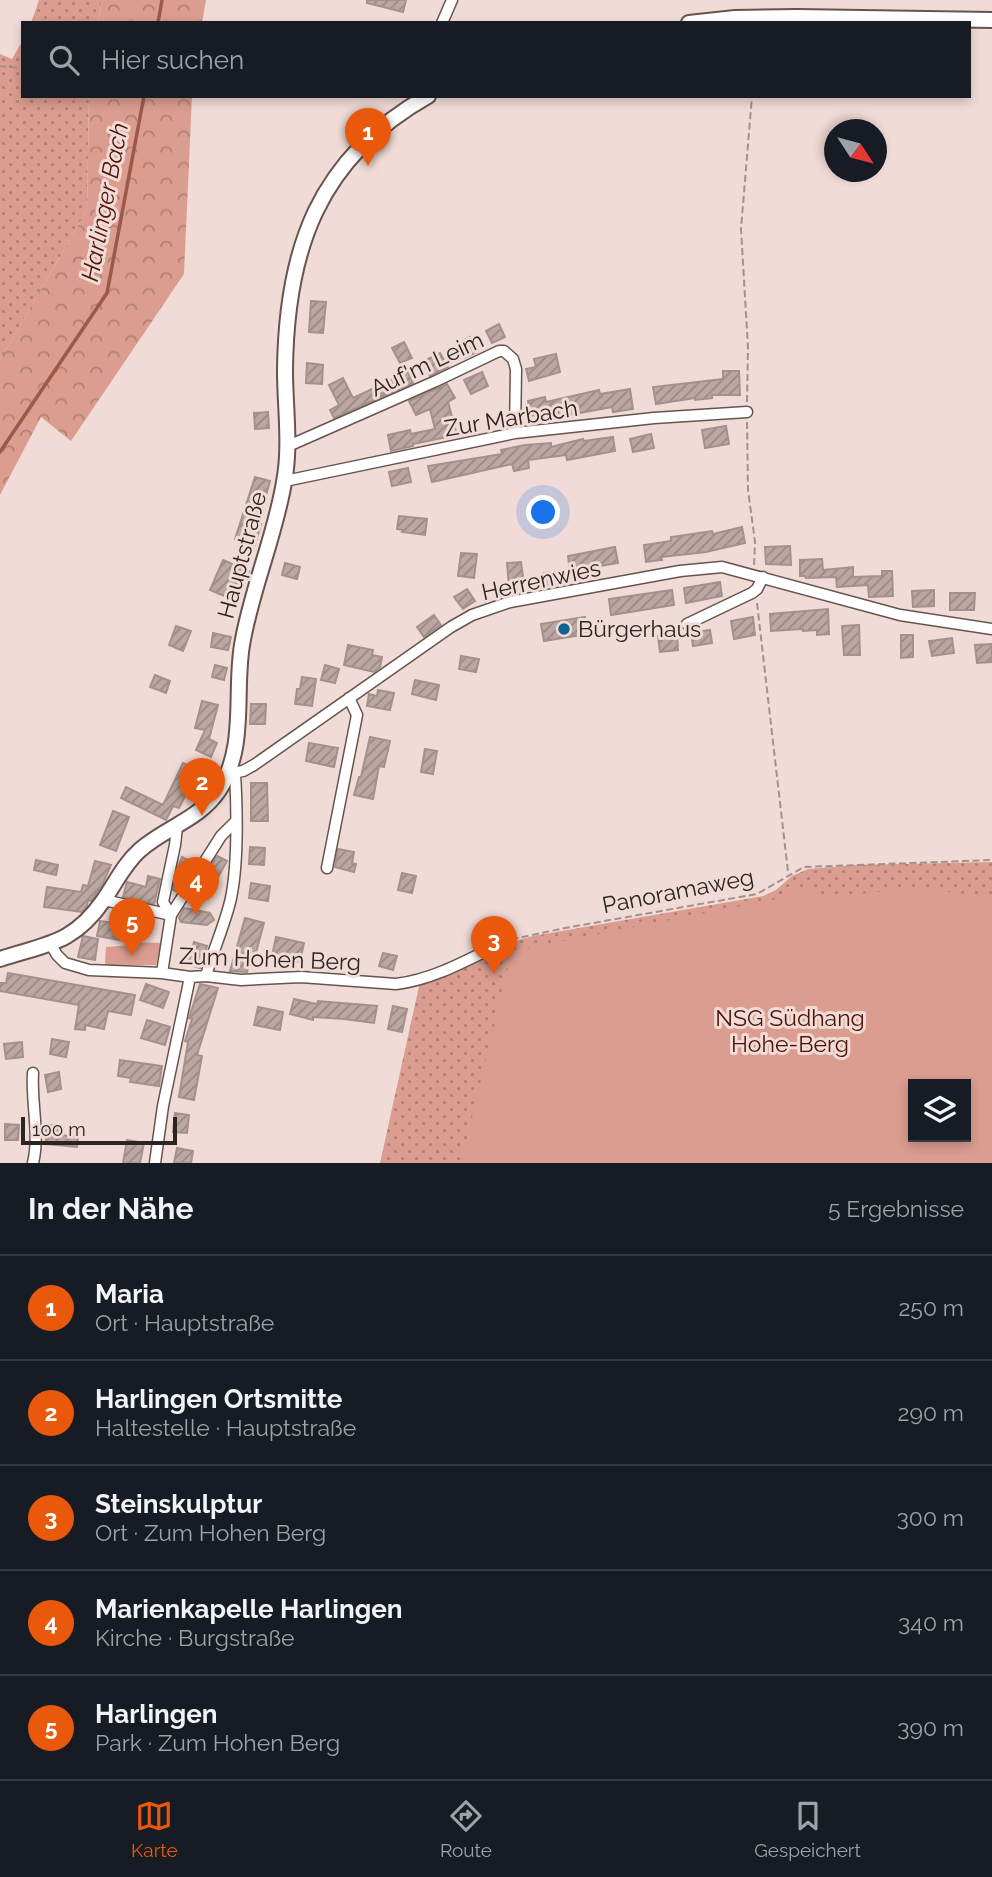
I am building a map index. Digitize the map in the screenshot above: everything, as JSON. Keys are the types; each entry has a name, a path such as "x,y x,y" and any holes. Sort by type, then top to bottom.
{"street":[{"path":"443,21 452,0"},
{"path":"707,21 797,17 992,20"},
{"name":"Hauptstraße","path":"0,958 51,944 81,927 140,850 209,803 231,773 242,646 285,481 287,313 293,276 305,233 325,193 355,152 384,125 425,98"},
{"name":"Auf'm Leim","path":"286,447 499,351 504,351 513,359 516,369 515,433"},
{"name":"Zur Marbach","path":"285,481 515,433 654,418 747,412"},
{"name":"Herrenwies","path":"231,773 254,765 451,627 492,607 680,571 722,567 900,615 992,629"},
{"path":"687,624 752,593 757,589 758,575"},
{"path":"327,867 357,715 349,698"},
{"path":"206,976 231,900 234,876 235,822 231,773"},
{"path":"162,973 171,915 220,836 235,822"},
{"path":"171,915 163,902 177,827"},
{"path":"104,900 171,915"},
{"name":"Zum Hohen Berg","path":"51,944 57,955 75,967 105,972 241,979 283,977 407,982 442,972 492,948"},
{"path":"155,1163 163,1106 190,977"},
{"path":"33,1073 36,1148 33,1163"}],"path":[{"path":"0,66 19,68"},
{"path":"752,98 741,229 748,348 748,489 758,575"},
{"path":"752,593 756,600 788,872"},
{"name":"Panoramaweg","path":"492,948 513,939 553,930 757,894 804,867 992,860"}],"green space":[{"path":"39,0 102,0 98,21 32,21"},
{"path":"102,0 206,0 202,21 98,21"},
{"path":"21,43 21,98 89,98 87,210 0,360 0,54 12,59"},
{"path":"89,98 192,98 184,274 71,441 41,417 0,495 0,360 87,210"},
{"name":"NSG Südhang Hohe-Berg","path":"992,862 992,1023 728,1163 380,1163 420,982 512,942 533,936 763,896 776,890 792,876 808,869 856,865"},
{"name":"NSG Südhang Hohe-Berg","path":"793,884 826,898 913,888 992,897 992,1163 461,1163 512,951 792,896"},
{"path":"135,942 161,943 156,965 105,965 106,947 133,945"}],"building":[{"path":"367,0 406,0 403,12 367,3"},
{"path":"311,301 326,302 323,333 309,332"},
{"path":"499,324 505,337 492,343 486,331"},
{"path":"470,337 477,352 464,358 457,344"},
{"path":"404,342 412,358 400,363 392,348"},
{"path":"440,353 448,367 430,376 422,362"},
{"path":"556,354 560,372 529,381 526,369 536,367 534,359"},
{"path":"307,363 323,365 322,384 306,383"},
{"path":"723,371 739,371 740,395 712,395 712,398 656,404 653,387 723,379"},
{"path":"408,372 413,383 334,418 330,410 339,405 329,385 343,378 353,398"},
{"path":"482,372 488,386 471,394 464,380"},
{"path":"447,384 455,398 448,402 457,435 391,451 388,435 410,430 411,434 435,429 430,409 416,415 409,401"},
{"path":"630,389 633,409 613,412 612,407 558,417 557,410 531,416 528,401 545,397 546,402 599,390 600,394"},
{"path":"268,412 269,428 255,429 254,413"},
{"path":"726,426 729,444 705,448 702,430"},
{"path":"651,434 654,448 633,452 630,439"},
{"path":"613,437 615,451 567,460 566,455 528,460 529,468 514,471 512,464 432,482 428,466 502,454 501,450 525,445 551,443 551,447 583,439"},
{"path":"408,468 411,482 392,486 389,472"},
{"path":"255,477 270,481 255,545 235,539"},
{"path":"399,516 427,519 425,535 397,529"},
{"path":"742,527 745,543 646,562 644,545 671,541 671,537 712,531 713,534"},
{"path":"790,546 791,565 766,564 765,547"},
{"path":"615,547 618,563 570,571 568,556"},
{"path":"461,553 477,554 474,578 458,576"},
{"path":"822,559 823,570 853,567 853,577 882,576 882,571 892,571 893,596 869,597 868,585 837,587 836,577 800,576 800,560"},
{"path":"223,560 249,571 236,601 210,590"},
{"path":"521,562 524,585 509,587 507,563"},
{"path":"285,563 300,567 297,579 282,575"},
{"path":"561,571 563,583 545,585 544,573"},
{"path":"720,582 722,596 686,603 684,588"},
{"path":"467,589 475,601 463,609 454,597"},
{"path":"672,590 674,605 611,615 609,599"},
{"path":"934,590 934,606 913,607 912,591"},
{"path":"950,593 975,593 974,610 950,610"},
{"path":"828,609 829,634 817,635 817,630 803,629 771,631 770,614"},
{"path":"434,615 441,625 424,637 417,627"},
{"name":"Bürgerhaus","path":"585,617 588,634 544,641 541,624"},
{"path":"753,617 755,635 734,639 731,621"},
{"path":"859,625 860,655 844,655 842,626"},
{"path":"176,626 191,631 183,651 169,645"},
{"path":"710,630 712,643 693,646 691,633"},
{"path":"213,633 231,637 228,650 211,647"},
{"path":"677,634 678,650 660,652 658,636"},
{"path":"901,635 913,635 913,657 901,658"},
{"path":"952,638 954,653 932,656 929,641"},
{"path":"992,644 992,662 977,663 975,645"},
{"path":"348,645 373,650 372,655 382,657 380,667 374,672 344,665"},
{"path":"461,656 479,659 476,672 459,669"},
{"path":"215,665 227,668 224,680 212,677"},
{"path":"325,665 339,669 335,683 321,680"},
{"path":"155,675 170,681 166,693 150,687"},
{"path":"302,677 316,679 312,706 295,704"},
{"path":"415,680 439,685 436,700 412,694"},
{"path":"378,690 394,693 390,710 367,706 369,694 377,696"},
{"path":"202,701 218,705 209,739 217,743 211,757 196,750 205,730 195,728"},
{"path":"251,704 266,704 265,724 250,724"},
{"path":"370,737 390,741 384,767 379,766 373,799 354,795"},
{"path":"309,743 338,748 334,767 306,761"},
{"path":"425,749 437,751 433,774 421,772"},
{"path":"183,763 198,770 179,808 173,806 166,820 121,798 126,787 163,805"},
{"path":"251,783 267,783 268,821 251,821"},
{"path":"113,811 129,817 116,851 100,845"},
{"path":"250,847 265,848 264,865 249,864"},
{"path":"338,849 354,852 354,872 335,867"},
{"path":"217,856 227,861 216,881 205,875"},
{"path":"182,857 193,863 177,892 173,890"},
{"path":"36,860 58,865 56,875 34,870"},
{"path":"95,861 111,865 103,883 91,901 88,900 82,912 44,907 47,887 81,892 83,885 88,886"},
{"path":"402,873 416,876 412,893 398,890"},
{"path":"148,876 160,879 154,904 123,897 127,882 146,887"},
{"path":"251,883 270,886 268,901 249,898"},
{"path":"184,908 210,913 214,920 207,925 181,922 179,918"},
{"path":"131,914 145,917 139,936 125,931"},
{"path":"245,918 264,923 255,956 252,955 247,972 230,971"},
{"path":"100,921 123,924 120,940 97,936"},
{"path":"83,936 98,939 95,960 78,957"},
{"path":"276,937 304,943 300,962 272,956"},
{"path":"194,942 207,946 200,968 187,964"},
{"path":"383,953 397,956 393,970 379,966"},
{"path":"8,973 135,995 131,1015 108,1011 104,1029 85,1025 85,1030 75,1029 79,1005 0,991 0,983 6,983"},
{"path":"146,984 169,992 163,1008 140,1000"},
{"path":"200,984 218,988 197,1055 202,1056 194,1100 179,1097 188,1042 185,1041 192,1019 189,1018"},
{"path":"294,999 317,1004 318,1001 377,1006 374,1023 313,1017 313,1020 290,1014"},
{"path":"393,1006 407,1009 402,1032 388,1029"},
{"path":"258,1007 283,1012 280,1030 254,1025"},
{"path":"147,1020 170,1027 165,1045 141,1038"},
{"path":"52,1039 69,1042 66,1057 50,1054"},
{"path":"22,1042 23,1057 6,1059 4,1044"},
{"path":"120,1060 162,1066 159,1086 130,1082 131,1078 118,1076"},
{"path":"59,1072 61,1089 48,1092 45,1075"},
{"path":"175,1113 189,1115 187,1133 173,1132"},
{"path":"5,1124 19,1125 18,1140 5,1140"},
{"path":"45,1125 60,1125 60,1135 78,1137 77,1147 46,1144"},
{"path":"127,1140 144,1143 140,1163 123,1163"},
{"path":"177,1148 193,1151 191,1163 174,1163"}],"waterway":[{"name":"Harlinger Bach","path":"158,21 162,0"},
{"name":"Harlinger Bach","path":"0,452 107,293 144,98"}],"place":[{"name":"Maria","path":"368,166"},
{"name":"Bürgerhaus","path":"564,629"},
{"name":"Harlingen Ortsmitte","path":"202,816"},
{"name":"Marienkapelle Harlingen","path":"196,915"},
{"name":"Harlingen","path":"132,956"},
{"name":"Steinskulptur","path":"494,974"}]}
